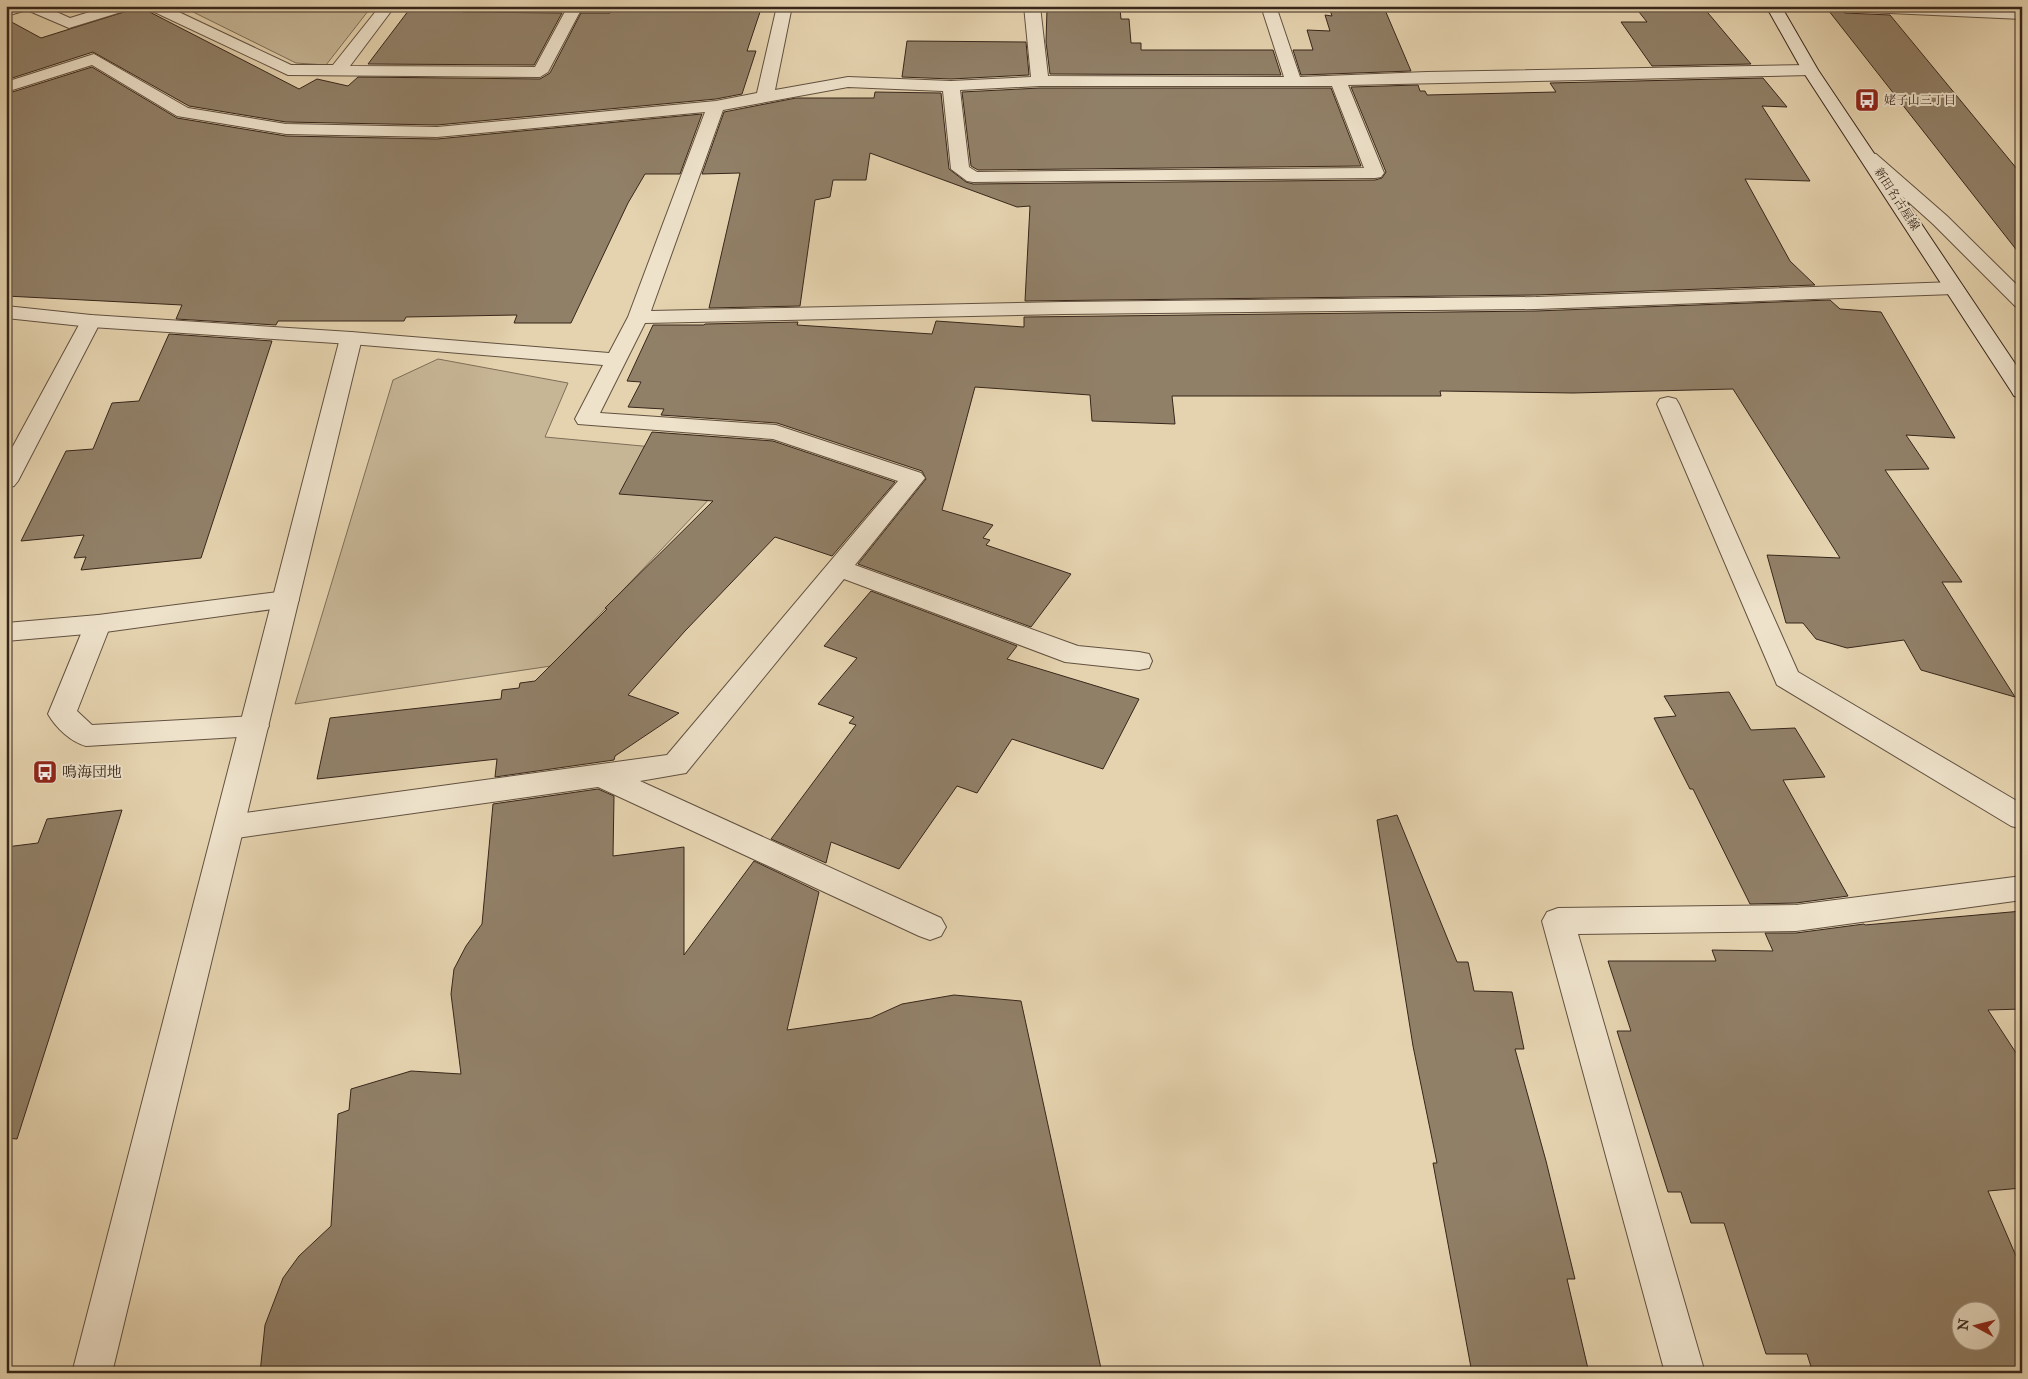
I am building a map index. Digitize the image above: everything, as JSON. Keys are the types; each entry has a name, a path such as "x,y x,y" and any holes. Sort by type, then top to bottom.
{"street":[{"path":"6,12 25,6"},
{"path":"30,6 69,23 126,6"},
{"path":"153,6 288,70 540,72 576,6"},
{"path":"337,71 388,6"},
{"path":"765,97 784,6"},
{"path":"1032,6 1040,81"},
{"path":"1268,6 1294,82"},
{"name":"新田名古屋線","path":"1773,6 1810,70 1870,158 2022,391"},
{"path":"1845,6 2022,14"},
{"path":"6,87 94,59 182,112 286,129 437,132 716,106 848,82 951,86 1040,81 1294,82 1427,76 1810,70"},
{"path":"951,86 960,169 973,177 1375,173 1338,80"},
{"path":"230,827 676,765 913,478 776,432 586,419 638,317 716,106"},
{"path":"1870,158 1940,220 2022,302"},
{"path":"638,317 1063,308 1536,303 1954,288"},
{"path":"6,312 91,321 351,338 615,360"},
{"path":"6,481 91,321"},
{"path":"92,1373 351,338"},
{"path":"1668,404 1787,678 2022,818"},
{"path":"839,568 1075,655 1139,661"},
{"path":"6,632 98,624 286,600"},
{"path":"98,624 62,714 86,736 255,726"},
{"path":"602,776 930,927"},
{"path":"1685,1373 1558,921 1796,918 2022,888"}],"shaded area":[{"path":"181,6 372,6 326,65 296,63"},
{"path":"438,359 568,383 545,437 750,456 551,666 295,704 393,380"}],"building":[{"path":"412,6 467,6 463,12 562,13 534,65 368,64"},
{"path":"625,6 762,6 747,51 756,51 742,94 716,99 437,125 286,122 189,106 93,52 6,80 6,19 41,38 140,7 299,89 317,79 348,86 358,77 540,79 550,73 581,13 623,11"},
{"path":"1825,6 1836,6 1845,13 1890,15 2022,175 2022,257"},
{"path":"1635,7 1703,7 1751,64 1652,66 1621,22 1647,22"},
{"path":"1047,9 1120,9 1121,19 1129,19 1131,43 1141,43 1141,50 1273,50 1281,75 1050,74 1046,42"},
{"path":"1330,10 1385,10 1411,71 1301,75 1293,50 1313,50 1307,30 1330,31 1325,15 1332,16"},
{"path":"907,41 1026,42 1029,75 951,79 902,77"},
{"path":"92,67 177,118 286,136 437,139 702,114 680,174 645,174 628,203 571,323 514,323 517,315 406,317 404,321 278,321 276,325 176,319 182,305 6,296 6,94"},
{"path":"1763,78 1787,107 1762,106 1810,181 1745,179 1790,261 1815,285 1536,295 1025,301 1030,206 1017,207 870,153 866,180 833,180 830,197 815,200 800,306 709,308 740,173 702,174 724,112 796,98 874,98 875,92 941,93 949,169 966,182 973,184 1375,180 1382,178 1386,172 1351,87 1418,85 1420,91 1425,91 1427,95 1556,92 1550,83"},
{"path":"1040,88 1331,88 1361,166 978,170 971,166 962,92"},
{"path":"1830,300 1840,309 1881,312 1955,438 1906,435 1929,469 1885,470 1962,582 1942,582 2015,697 1921,670 1904,640 1847,648 1816,639 1803,623 1786,623 1767,555 1840,558 1733,389 1573,393 1440,391 1441,396 1172,396 1175,424 1092,421 1090,395 975,387 942,510 993,525 983,538 990,540 986,545 1071,574 1031,627 858,564 926,479 922,471 777,423 661,415 664,409 628,407 641,382 627,381 653,325 798,322 797,325 932,334 936,321 1024,327 1024,317 1536,311"},
{"path":"169,334 272,341 201,558 81,570 86,557 74,558 84,535 21,541 66,451 93,449 112,403 139,401"},
{"path":"652,432 773,441 895,482 832,556 775,537 685,631 628,695 679,713 615,756 614,760 495,777 497,759 317,779 330,718 501,699 502,690 519,688 520,683 535,681 607,609 605,608 713,501 619,494"},
{"path":"871,591 1017,646 1007,659 1139,699 1103,769 1012,739 977,793 957,786 899,869 831,842 826,863 771,839 856,725 849,723 854,717 818,704 857,658 824,646"},
{"path":"1729,692 1751,730 1795,728 1825,777 1783,780 1848,896 1796,903 1750,904 1693,789 1690,789 1654,718 1676,716 1664,696"},
{"path":"598,789 614,796 613,856 684,847 684,955 754,861 819,892 787,1030 871,1018 902,1004 954,995 1021,1001 1102,1373 260,1373 265,1325 283,1278 299,1256 331,1226 338,1114 349,1110 351,1089 411,1071 461,1074 451,994 454,969 466,946 482,924 493,804"},
{"path":"122,810 17,1139 6,1138 6,847 38,843 47,819"},
{"path":"1397,815 1457,962 1468,962 1474,991 1512,992 1524,1049 1515,1049 1546,1161 1575,1279 1567,1279 1589,1373 1472,1373 1433,1163 1437,1163 1413,1046 1377,820"},
{"path":"2022,911 2022,1009 1988,1010 2022,1062 2022,1188 1988,1191 2022,1270 2022,1373 1813,1373 1807,1354 1766,1354 1724,1223 1691,1223 1681,1192 1668,1192 1617,1031 1631,1031 1608,961 1716,961 1712,950 1773,951 1765,933 1796,933 1864,924"}],"place":[{"name":"姥子山三丁目","path":"1867,100"},
{"name":"鳴海団地","path":"45,772"}]}
